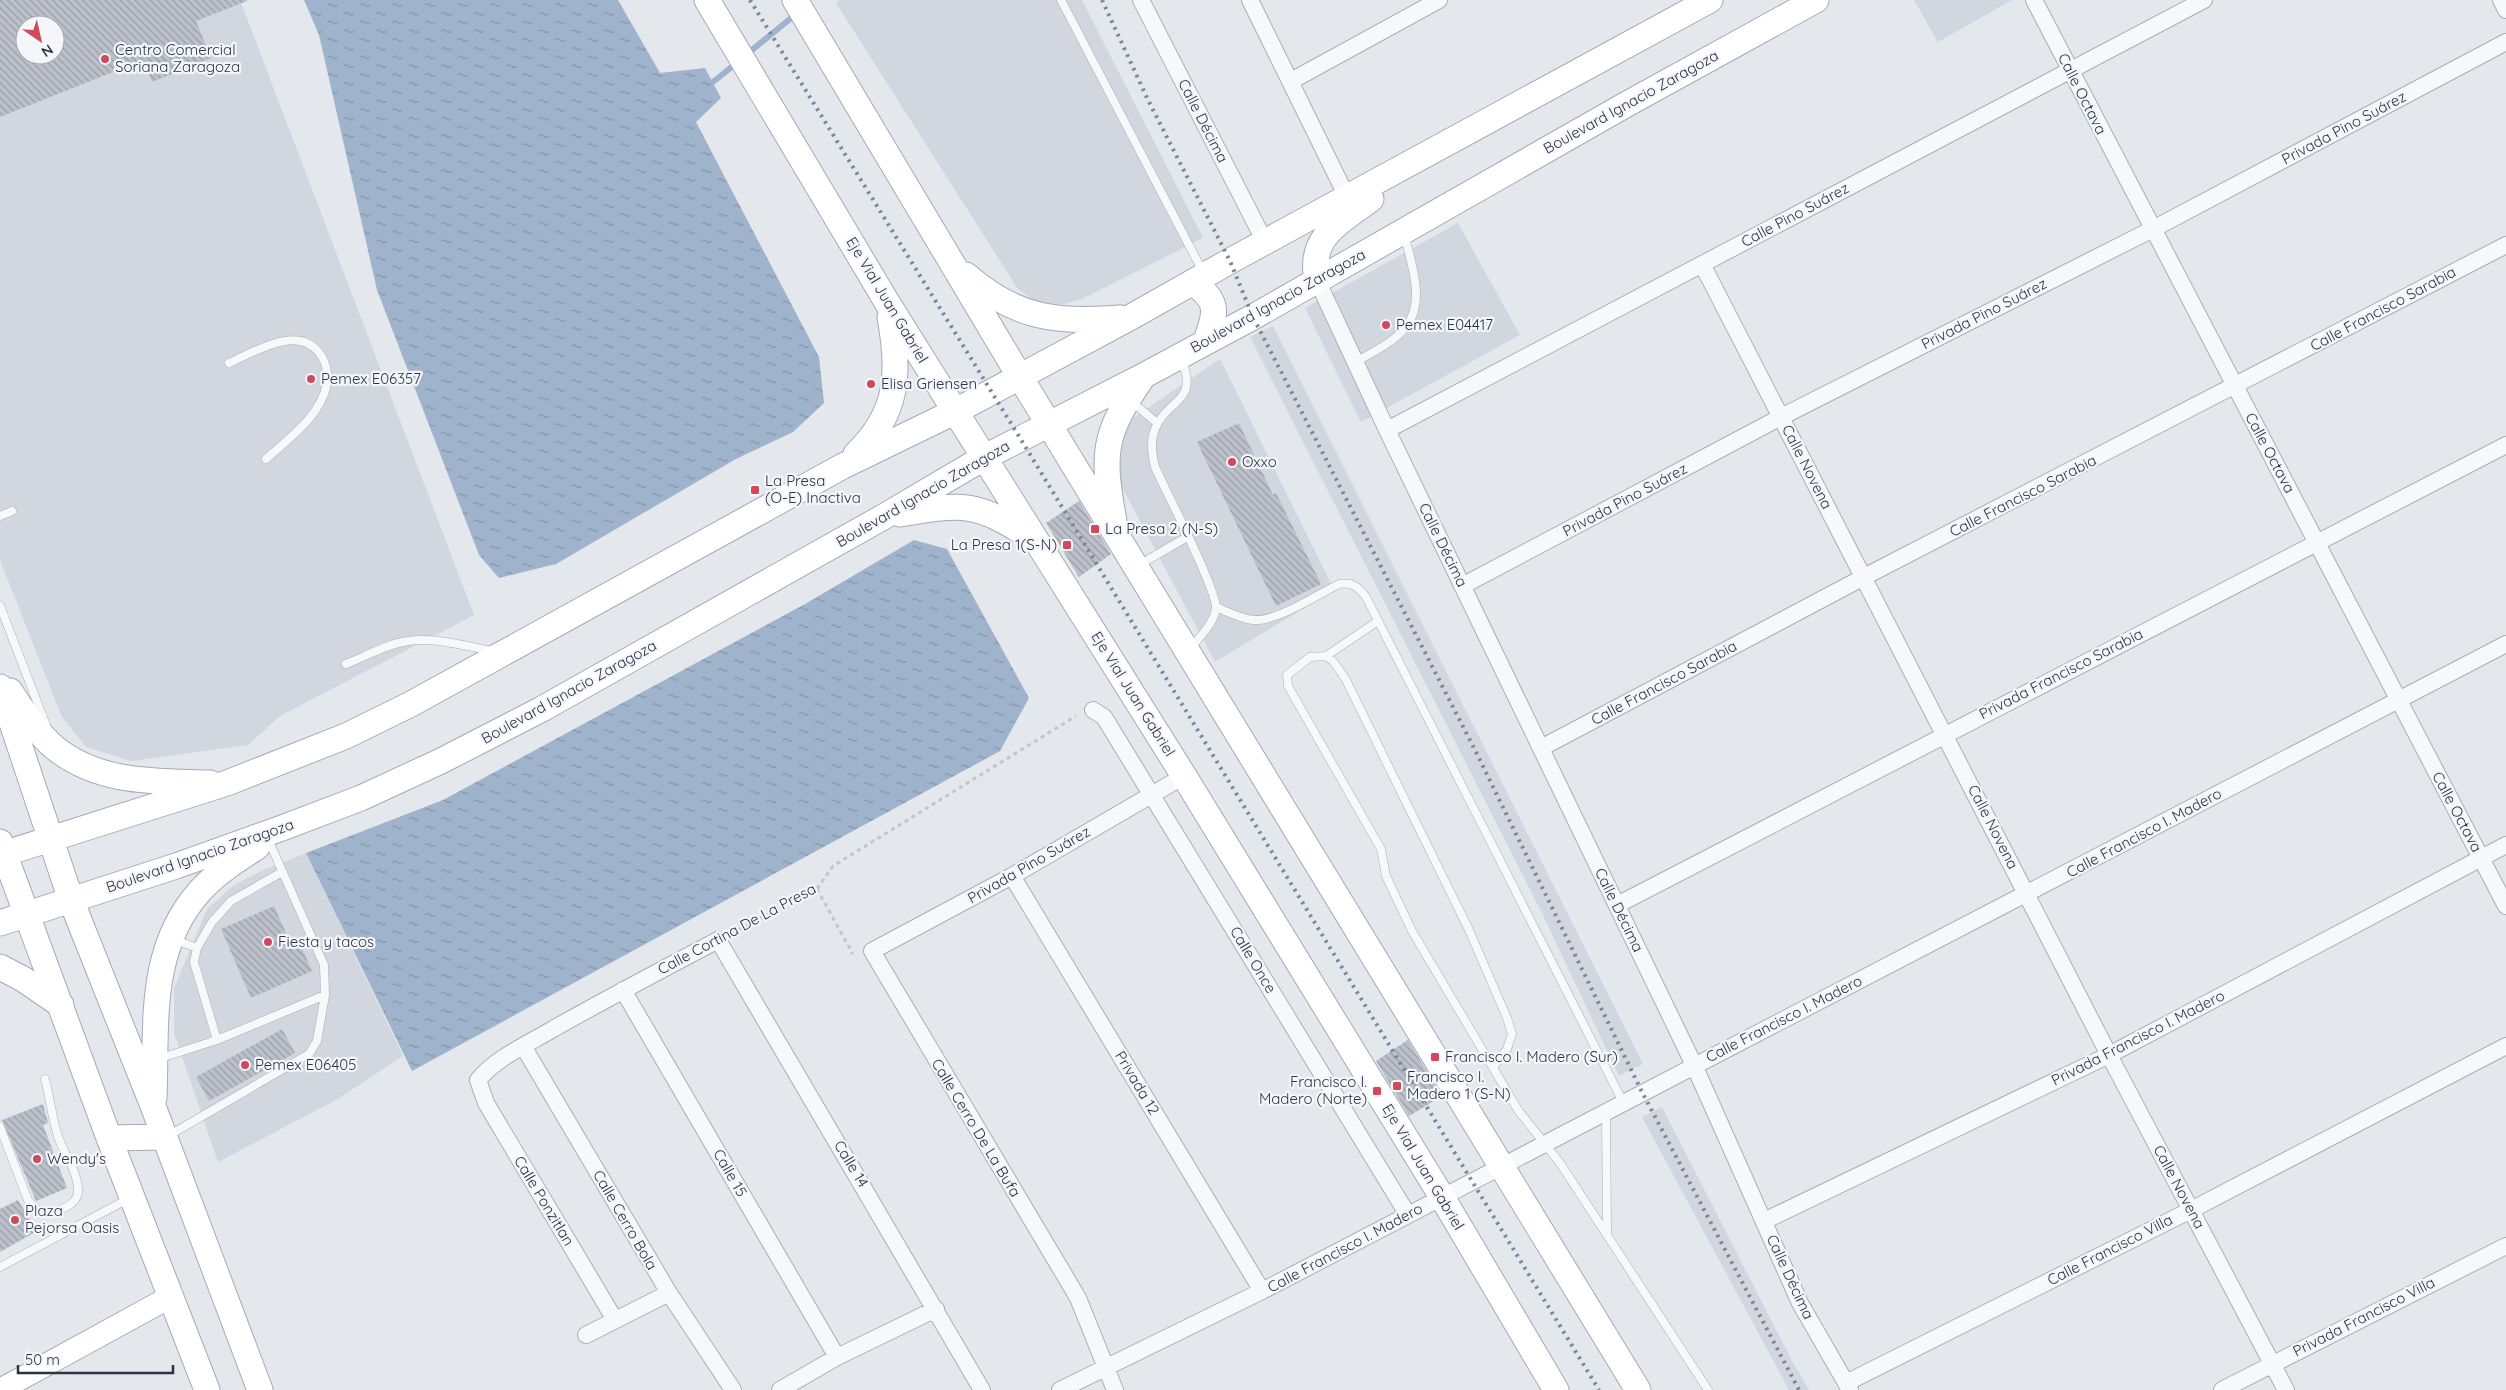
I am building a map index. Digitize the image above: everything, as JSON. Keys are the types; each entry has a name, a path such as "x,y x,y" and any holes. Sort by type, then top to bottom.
{"main road":[{"name":"Eje Vial Juan Gabriel","path":"707,0 888,304 1184,776 1442,1197 1556,1390"},
{"path":"795,0 1020,377 1638,1390"},
{"path":"207,1390 132,1197 2,850 51,840 227,784 346,736 506,653 843,466 956,412 1131,318 1265,242 1710,0"},
{"name":"Boulevard Ignacio Zaragoza","path":"0,923 275,834 361,798 441,761 542,709 886,516 984,457 1181,356 1816,0"},
{"path":"1317,280 1315,259 1321,242 1341,221 1382,191 1405,166"},
{"path":"953,264 981,288 1004,302 1032,314 1076,321 1131,318"},
{"path":"1199,279 1213,302 1215,312 1206,341"},
{"path":"843,466 872,439 889,405 896,380 896,350 888,304"},
{"path":"1116,534 1107,480 1106,454 1111,433 1128,398 1143,376"},
{"path":"886,516 947,506 967,506 986,512 1039,543"},
{"path":"0,677 34,725 55,748 87,768 117,777 152,781 227,784"},
{"path":"0,687 71,900 166,1137 260,1390"},
{"path":"153,1106 156,1060 155,1015 160,968 171,938 199,892 220,871 275,834"},
{"path":"0,967 23,979 61,1005"},
{"path":"110,1138 166,1137"}],"street":[{"name":"Calle Décima","path":"1141,0 1265,242"},
{"path":"1250,0 1348,197"},
{"path":"1291,81 1439,0"},
{"name":"Calle Octava","path":"2034,0 2506,906"},
{"name":"Calle Pino Suárez","path":"1387,430 2204,0"},
{"path":"2501,0 2506,10"},
{"name":"Privada Pino Suárez","path":"1462,586 1781,417 2153,229 2506,42"},
{"name":"Calle Francisco Sarabia","path":"1541,748 1864,577 2235,387 2506,245"},
{"name":"Calle Novena","path":"1702,264 2028,894 2109,1055 2286,1390"},
{"name":"Calle Décima","path":"1317,280 1387,430 1694,1065 1800,1303 1848,1386"},
{"name":"Privada Francisco Sarabia","path":"1617,905 2506,444"},
{"name":"Calle Francisco I. Madero","path":"1060,1390 1262,1291 2506,644"},
{"name":"Calle Once","path":"1093,710 1104,717 1408,1215"},
{"name":"Privada Pino Suárez","path":"872,952 1012,876 1184,776"},
{"name":"Privada Francisco I. Madero","path":"1764,1221 2109,1055 2506,845"},
{"name":"Privada 12","path":"1012,876 1262,1291"},
{"name":"Calle Cortina De La Presa","path":"478,1080 486,1070 523,1046 718,940"},
{"name":"Calle 14","path":"718,940 936,1308 982,1390"},
{"name":"Calle Cerro De La Bufa","path":"872,952 1078,1298 1115,1390"},
{"name":"Calle 15","path":"623,990 836,1357"},
{"name":"Calle Cerro Bola","path":"523,1046 668,1293 733,1390"},
{"name":"Calle Francisco Villa","path":"1848,1386 2506,1046"},
{"name":"Calle Ponzitlan","path":"478,1080 486,1103 615,1320"},
{"name":"Privada Francisco Villa","path":"2222,1390 2506,1246"},
{"path":"586,1335 668,1293"},
{"path":"0,1390 170,1296"},
{"path":"780,1390 836,1357 936,1308"}],"lane":[{"path":"1061,0 1199,279"},
{"path":"1356,362 1390,342 1407,327 1415,308 1415,288 1403,231"},
{"path":"229,363 279,342 300,340 313,345 324,361 328,379 318,406 304,423 266,459"},
{"path":"1181,356 1187,378 1185,391 1156,423 1151,448 1155,466 1206,578 1216,607 1209,626 1188,651"},
{"path":"1128,398 1156,423"},
{"path":"0,516 12,511"},
{"path":"1136,567 1187,537"},
{"path":"1216,607 1241,618 1269,619 1339,584 1349,583 1358,587 1366,597 1623,1102"},
{"path":"0,606 55,748"},
{"path":"1378,621 1326,656 1310,657 1299,664 1288,675 1288,686 1382,849 1386,876 1412,930 1518,1110 1545,1143 1607,1233 1708,1390"},
{"path":"346,664 394,644 408,641 442,642 506,653"},
{"path":"1326,656 1333,661 1344,678 1469,930 1507,1018 1512,1034 1507,1050 1493,1068"},
{"path":"166,1137 309,1054 317,1041 325,995 324,965 282,872 275,834"},
{"path":"217,1040 194,962 197,948 212,922 231,901 282,872"},
{"path":"171,938 197,948"},
{"path":"156,1060 217,1040 325,995"},
{"path":"0,1127 28,1200 35,1208 53,1212 67,1206 75,1199 79,1192 77,1182 58,1136 45,1079"},
{"path":"1606,1111 1607,1233"},
{"path":"0,1267 132,1197"}],"path":[{"name":"Calle Cortina De La Presa","path":"718,940 817,889 833,866 1083,712 1093,710"},
{"path":"817,889 853,954 872,952"}],"shaded area":[{"path":"0,0 240,0 474,615 280,716 248,745 131,761 86,747 62,717 0,560"},
{"path":"839,0 1082,0 1203,238 1082,299 1060,305 1035,301 1018,289 836,3"},
{"path":"1914,0 2012,0 1938,42"},
{"path":"1458,223 1520,335 1361,422 1305,308"},
{"path":"1273,326 1643,1064 1619,1076 1542,913 1250,337"},
{"path":"1220,359 1334,590 1215,662 1118,480 1125,428 1133,418"},
{"path":"306,853 403,1056 336,1100 218,1162 174,1033 174,988 207,909 233,886 257,873"},
{"path":"1662,1107 1791,1359 1809,1390 1789,1390 1642,1117"}],"water":[{"path":"304,0 618,0 660,73 705,68 721,98 696,122 819,357 824,403 793,432 736,459 556,564 499,578 479,555 377,290 319,35"},
{"path":"914,540 947,549 1029,698 1000,751 412,1071 306,853 443,800 805,604"}],"building":[{"name":"Centro Comercial Soriana Zaragoza","path":"0,0 247,0 196,21 211,58 152,82 143,60 0,117"},
{"path":"1239,423 1273,495 1276,493 1321,584 1276,606 1197,442"},
{"path":"1079,501 1111,554 1079,577 1046,523"},
{"path":"274,906 290,942 298,939 312,971 251,998 221,929"},
{"name":"Pemex E06405","path":"282,1029 295,1053 209,1101 196,1077"},
{"path":"1408,1040 1442,1096 1409,1116 1376,1061"},
{"name":"Wendy's","path":"43,1104 48,1123 43,1125 67,1188 36,1201 2,1120"},
{"name":"Plaza Pejorsa Oasis","path":"18,1200 37,1231 0,1252 0,1209"}],"waterway":[{"path":"746,55 796,14"},
{"path":"713,82 739,61"}],"railway":[{"path":"750,0 1020,438 1599,1390"},
{"path":"1102,0 1148,100 1230,261 1253,317 1476,752 1642,1092 1799,1390"}],"place":[{"name":"Centro Comercial Soriana Zaragoza","path":"105,59"},
{"name":"Pemex E04417","path":"1386,325"},
{"name":"Pemex E06357","path":"311,379"},
{"name":"Elisa Griensen","path":"871,384"},
{"name":"Oxxo","path":"1232,462"},
{"name":"La Presa (O-E) Inactiva","path":"755,490"},
{"name":"La Presa 2 (N-S)","path":"1095,529"},
{"name":"La Presa 1(S-N)","path":"1067,545"},
{"name":"Fiesta y tacos","path":"268,942"},
{"name":"Francisco I. Madero (Sur)","path":"1435,1057"},
{"name":"Pemex E06405","path":"245,1065"},
{"name":"Francisco I. Madero 1 (S-N)","path":"1397,1086"},
{"name":"Francisco I. Madero (Norte)","path":"1377,1091"},
{"name":"Wendy's","path":"37,1159"},
{"name":"Plaza Pejorsa Oasis","path":"15,1220"}]}
